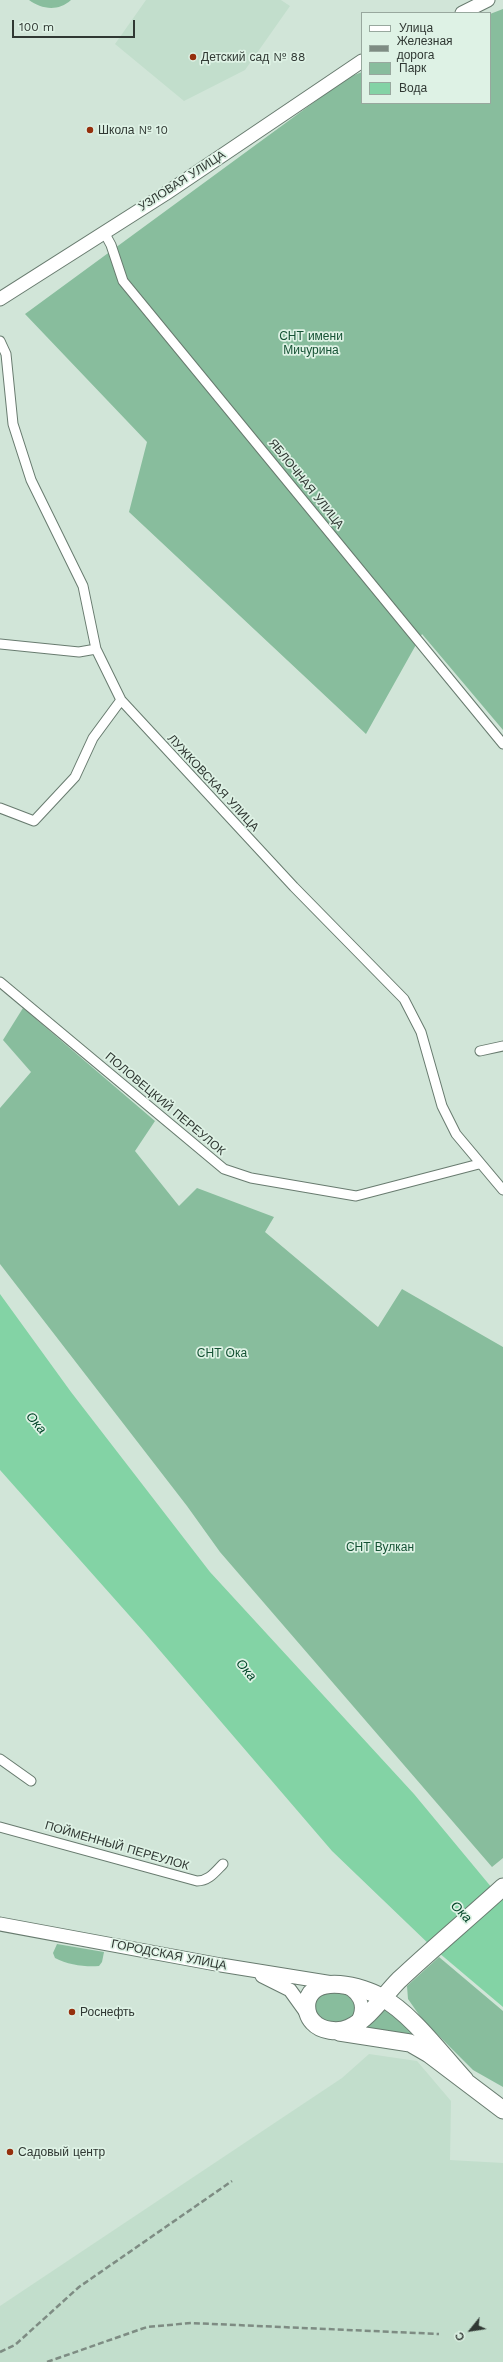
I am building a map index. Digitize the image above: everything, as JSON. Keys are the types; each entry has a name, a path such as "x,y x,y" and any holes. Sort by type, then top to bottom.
{"highway":[{"path":"335,2031 343,2030 356,2024 402,1977 503,1887"},
{"path":"402,1977 378,1986 358,1987 339,1984 324,1986 310,1996 307,2005 309,2018 320,2027 335,2031 410,2043 429,2054 503,2110"},
{"path":"402,1977 395,1994 400,2006 464,2080"},
{"path":"358,1987 382,1997 414,2024"}],"main road":[{"path":"464,12 488,0"},
{"name":"УЗЛОВАЯ УЛИЦА","path":"0,299 361,62"},
{"name":"ГОРОДСКАЯ УЛИЦА","path":"0,1924 247,1970 339,1984"},
{"path":"247,1970 290,1990 309,2018"},
{"path":"339,1984 354,1991 362,2003 360,2017 356,2024"}],"street":[{"name":"ЯБЛОЧНАЯ УЛИЦА","path":"104,232 111,245 123,281 503,744"},
{"name":"ЛУЖКОВСКАЯ УЛИЦА","path":"0,341 6,354 12,424 32,480 83,586 96,649 121,700 294,887 404,998 421,1032 442,1106 456,1134 479,1164 503,1190"},
{"path":"0,644 79,652 96,649"},
{"path":"0,808 34,821 75,777 93,738 121,700"},
{"name":"ПОЛОВЕЦКИЙ ПЕРЕУЛОК","path":"0,982 224,1169 252,1178 356,1196 479,1164"},
{"path":"480,1051 503,1046"},
{"path":"0,1759 31,1781"},
{"name":"ПОЙМЕННЫЙ ПЕРЕУЛОК","path":"0,1827 197,1881 204,1881 212,1876 223,1864"}],"shaded area":[{"name":"Детский сад № 88","path":"146,0 281,0 290,6 245,70 184,101 115,44"},
{"path":"369,2054 417,2061 451,2101 450,2160 503,2163 503,2362 0,2362 0,2306 342,2078"}],"green space":[{"path":"29,0 71,0 61,6 50,8 44,7"},
{"name":"СНТ имени Мичурина","path":"503,9 503,730 422,634 366,734 129,512 147,442 25,314 347,78 361,72 361,104 491,104 491,14"},
{"path":"23,1008 155,1121 135,1151 179,1206 197,1188 274,1217 265,1232 378,1327 402,1289 503,1347 503,1858 492,1867 220,1552 187,1506 0,1264 0,1108 31,1072 3,1040"},
{"path":"57,1944 104,1952 102,1962 99,1966 88,1966 71,1964 55,1958 53,1953"},
{"path":"439,1957 503,2011 503,2087 473,2070 422,2019 408,1999 407,1986"},
{"path":"338,1990 350,1998 355,2008 355,2012 352,2017 340,2026 317,2018 313,1999 317,1995"},
{"path":"384,2009 388,2009 414,2035 414,2038 363,2032 362,2024"}],"water":[{"name":"Ока","path":"0,1294 71,1392 210,1572 414,1794 492,1888 503,1896 503,2007 432,1947 332,1851 144,1632 0,1470"}],"railway":[{"path":"0,2352 15,2345 79,2287 232,2181"},
{"path":"47,2362 147,2327 191,2323 439,2334"}],"place":[{"name":"Детский сад № 88","path":"193,57"},
{"name":"Школа № 10","path":"90,130"},
{"name":"Роснефть","path":"72,2012"},
{"name":"Садовый центр","path":"10,2152"}],"park label":[{"name":"СНТ Ока","path":"222,1353"},
{"name":"СНТ Вулкан","path":"380,1547"}]}
